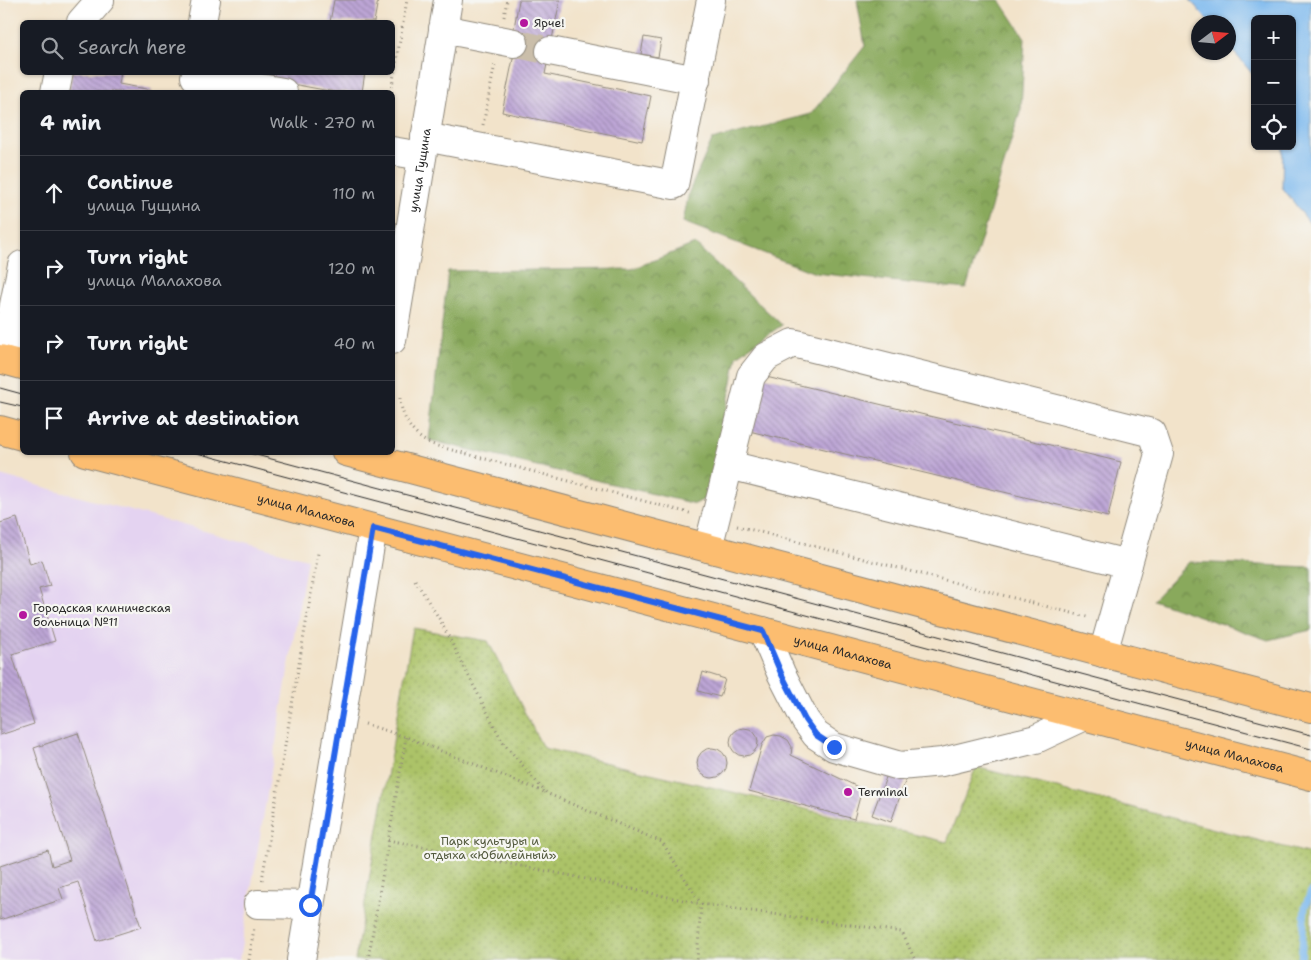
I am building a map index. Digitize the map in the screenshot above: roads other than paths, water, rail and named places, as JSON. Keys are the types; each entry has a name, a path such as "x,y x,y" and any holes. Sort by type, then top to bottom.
{"main road":[{"path":"0,430 20,435"},
{"name":"улица Малахова","path":"96,455 1311,776"},
{"path":"375,456 708,548 1311,708"}],"street":[{"path":"84,20 100,0"},
{"path":"202,20 206,0"},
{"name":"улица Гущина","path":"396,297 424,146 448,0"},
{"path":"395,151 424,146 479,147 674,185 711,0"},
{"path":"443,29 507,42"},
{"path":"550,50 696,80"},
{"path":"56,90 59,75"},
{"path":"195,77 271,90"},
{"path":"9,361 20,286"},
{"path":"708,548 751,376 766,357 793,344 1152,433 1159,454 1103,653"},
{"path":"729,465 1128,564"},
{"path":"301,960 373,528"},
{"path":"763,631 781,673 805,720 816,735 834,747 900,766 942,762 1036,739 1085,716"},
{"path":"258,904 310,905"}],"water":[{"path":"1190,0 1311,0 1311,225 1282,187 1283,150 1296,150 1296,15 1251,15 1251,72 1236,54 1236,15 1203,15"}],"waterway":[{"path":"1301,960 1305,907 1311,891"}],"tunnel":[{"path":"514,43 550,51"}],"tram line":[{"path":"0,388 20,393"},
{"path":"0,402 20,407"},
{"path":"204,455 1311,749"},
{"path":"256,455 1311,735"}],"place":[{"name":"Ярче!","path":"524,23"},
{"name":"Городская клиническая больница №11","path":"23,615"},
{"name":"Terminal","path":"848,792"}],"park label":[{"name":"Парк культуры и отдыха «Юбилейный»","path":"490,848"}]}
